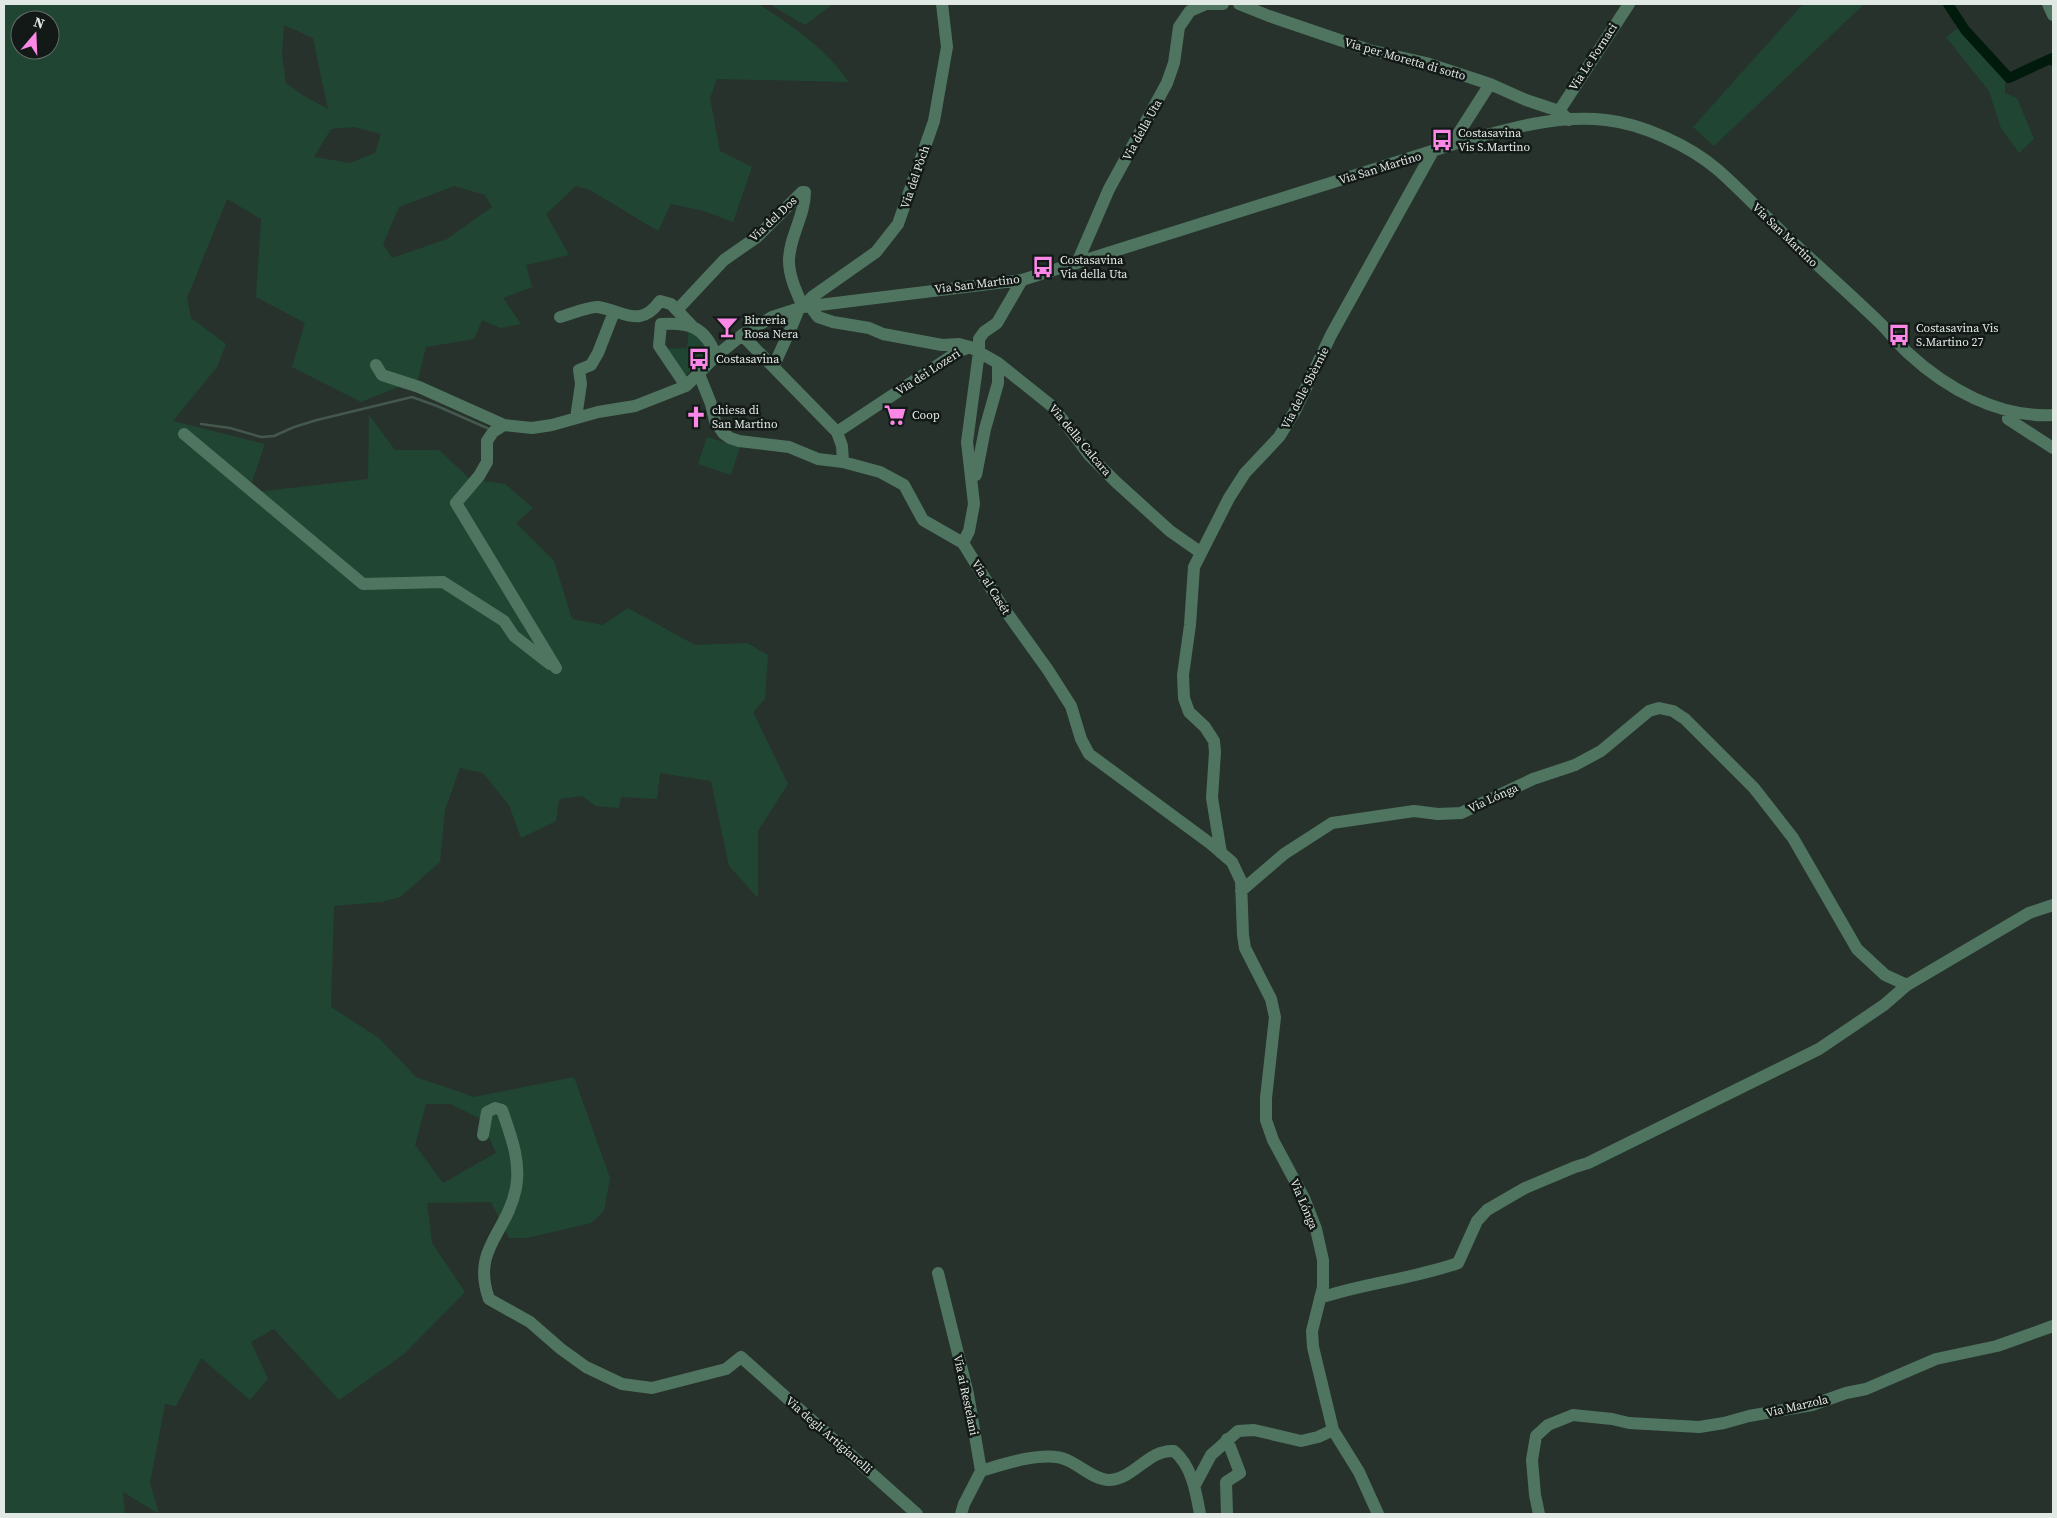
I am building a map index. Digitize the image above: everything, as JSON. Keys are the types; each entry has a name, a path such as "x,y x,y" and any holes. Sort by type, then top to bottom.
{"street":[{"name":"Via del Pòch","path":"804,307 812,296 876,252 898,224 934,121 947,47 942,4"},
{"name":"Via della Uta","path":"1077,263 1109,189 1167,83 1174,63 1179,27 1190,11 1206,4 1223,4"},
{"name":"Via per Moretta di sotto","path":"1239,4 1369,50 1426,63 1490,84 1526,100 1559,111 1569,120"},
{"name":"Via Le Fornaci","path":"1559,111 1629,4"},
{"path":"2048,4 2053,15"},
{"path":"1451,146 1490,84"},
{"name":"Via San Martino","path":"686,386 716,356 742,335 772,317 804,307 1022,280 1490,134 1552,121 1605,120 1633,125 1678,144 1717,169 1908,352 1953,388 2009,411 2034,416 2053,415"},
{"name":"Via delle Sbèrnie","path":"1221,853 1212,798 1214,741 1205,727 1189,712 1184,698 1183,675 1190,625 1194,568 1200,552 1229,498 1245,474 1279,437 1295,411 1331,335 1433,151"},
{"name":"Via del Dos","path":"678,309 724,260 757,236 802,192 804,192 804,205 791,247 789,262 794,287 804,307"},
{"path":"963,543 973,517 974,504 968,442 975,349 984,332 997,323 1022,280"},
{"path":"560,318 596,306 629,316 644,316 653,310 660,301 671,304 678,309 692,326 711,342 716,356"},
{"name":"Via della Calcara","path":"804,307 818,317 833,322 869,328 883,334 942,345 959,344 975,349 998,363 1053,407 1089,455 1116,482 1170,531 1200,552"},
{"path":"774,366 804,307"},
{"path":"576,418 581,384 579,370 590,365 598,353 614,312"},
{"path":"376,365 382,375 419,387 504,425 532,428 552,425 598,412 635,406 686,386 659,346 661,324 681,322 692,326"},
{"path":"742,335 837,432 837,437 842,446 843,462"},
{"name":"Via dei Lozeri","path":"837,432 959,351 975,349"},
{"path":"973,487 985,429 998,383 998,363"},
{"name":"Via al Casét","path":"699,374 711,404 715,421 722,433 730,438 739,441 789,447 818,459 843,462 880,472 904,485 924,520 963,543 1000,603 1071,706 1081,739 1089,754 1221,853"},
{"path":"2009,411 2008,419 2053,448"},
{"path":"184,434 363,584 443,582 504,620 514,636 556,668 456,503 479,476 487,462 487,441 493,432 504,425"},
{"name":"Via Lónga","path":"1241,891 1284,854 1332,823 1414,811 1438,814 1461,813 1533,779 1575,765 1601,750 1649,711 1659,708 1673,711 1685,719 1754,788 1793,838 1856,949 1884,975 1907,985"},
{"name":"Via Lónga","path":"1221,853 1232,862 1241,881 1242,935 1245,948 1271,1000 1275,1017 1266,1098 1266,1120 1273,1140 1304,1198 1316,1229 1323,1260 1323,1287 1312,1331 1313,1347 1333,1430 1359,1472 1378,1514"},
{"path":"1320,1298 1346,1290 1441,1269 1458,1263 1477,1221 1487,1210 1525,1188 1588,1163 1818,1049 1884,1005 1907,985 2030,913 2053,905"},
{"name":"Via degli Artigianelli","path":"482,1135 487,1112 495,1108 502,1110 512,1140 518,1169 511,1206 494,1237 483,1264 484,1284 489,1300 530,1322 561,1349 586,1367 622,1384 652,1388 726,1369 741,1357 917,1514"},
{"name":"Via ai Restelani","path":"938,1273 968,1394 981,1471"},
{"name":"Via Marzola","path":"1539,1514 1535,1495 1532,1460 1536,1436 1548,1425 1573,1415 1612,1419 1629,1423 1700,1427 1724,1424 1749,1416 1812,1405 1846,1393 1866,1390 1936,1359 1997,1346 2053,1326"},
{"path":"1195,1485 1211,1455 1238,1431 1254,1430 1301,1441 1318,1437 1333,1430"},
{"path":"1227,1514 1226,1482 1240,1473 1228,1439"},
{"path":"961,1514 981,1471 1008,1463 1050,1457 1064,1459 1092,1475 1109,1480 1125,1475 1152,1457 1167,1451 1174,1451 1181,1457 1195,1485 1200,1514"}],"green space":[{"path":"4,4 758,4 808,38 830,59 849,82 717,79 710,98 720,151 752,167 733,222 704,211 671,204 658,231 590,190 576,186 546,214 569,255 526,265 532,287 503,298 521,324 500,328 482,320 474,339 426,347 418,379 361,402 292,367 305,323 256,297 261,219 227,199 187,298 191,318 226,344 217,367 173,421 265,444 248,493 368,479 369,415 395,450 439,450 470,479 505,484 533,508 516,523 554,561 572,619 603,625 628,608 695,645 747,643 768,655 765,699 753,712 788,784 758,831 758,898 729,866 711,781 660,773 657,799 621,797 619,808 596,806 582,796 559,799 556,821 521,838 509,805 483,773 460,768 445,810 440,862 400,897 382,902 334,906 331,1007 379,1038 416,1077 474,1097 574,1077 610,1178 604,1211 591,1223 527,1238 509,1238 491,1202 427,1203 432,1243 465,1292 404,1354 339,1400 274,1329 251,1342 268,1379 250,1400 201,1358 176,1406 165,1404 150,1483 159,1514 123,1492 125,1514 4,1514","holes":["284,25 313,38 328,109 304,96 286,83 282,54","354,127 381,134 375,153 350,163 314,157 331,129","454,186 485,195 492,207 447,239 392,258 383,244 399,207","426,1104 451,1104 481,1119 496,1153 443,1183 415,1145"]},
{"path":"769,4 833,4 805,25"},
{"path":"1803,4 1864,4 1714,146 1693,127"},
{"path":"1961,26 2005,74 2005,93 2017,98 2034,139 2019,153 2001,128 1989,91 1946,37"},
{"path":"689,327 714,350 682,379 663,349 687,348"},
{"path":"707,437 740,447 731,475 698,464"}],"waterway":[{"path":"1948,4 1965,30 2009,78 2052,58 2053,61"},
{"path":"201,424 230,428 261,437 274,436 317,420 412,397 487,428"}],"place":[{"name":"Costasavina Vis S.Martino","path":"1442,140"},
{"name":"Costasavina Via della Uta","path":"1043,267"},
{"name":"Birreria Rosa Nera","path":"727,327"},
{"name":"Costasavina Vis S.Martino 27","path":"1899,335"},
{"name":"Costasavina","path":"699,359"},
{"name":"Coop","path":"895,415"},
{"name":"chiesa di San Martino","path":"696,417"}]}
